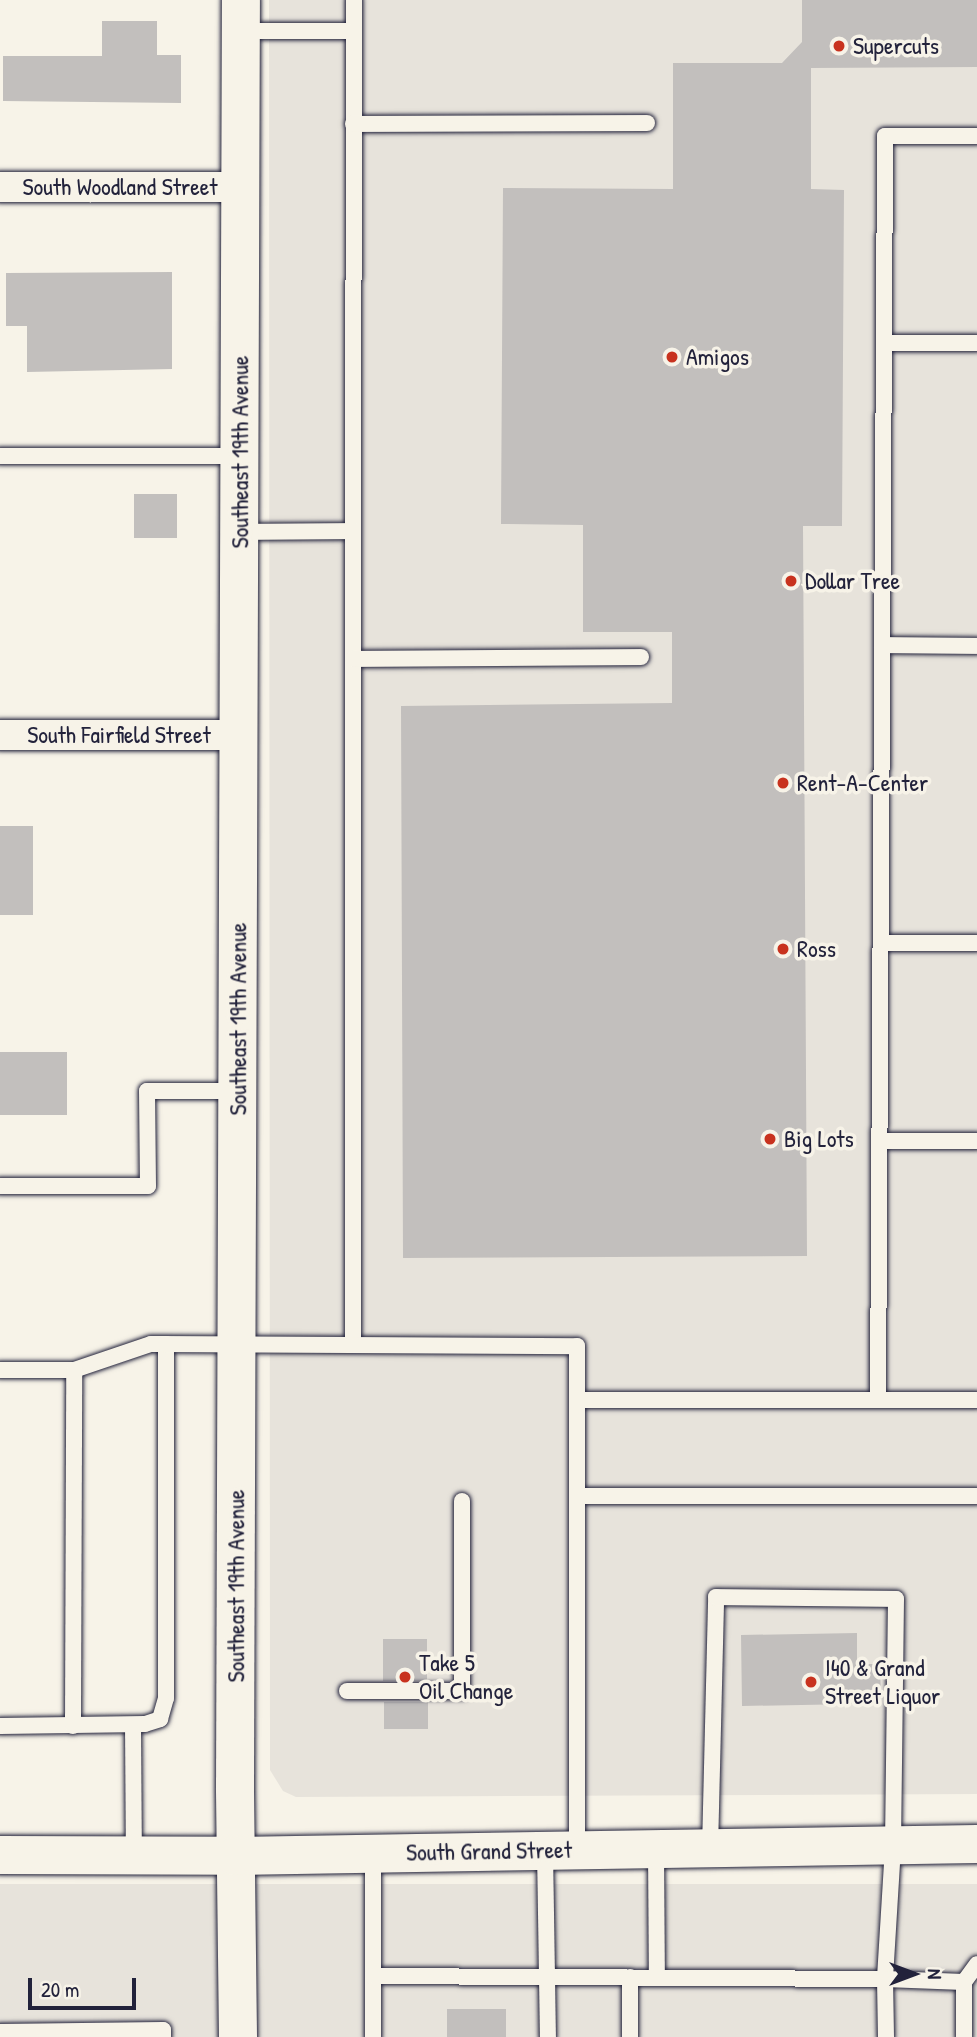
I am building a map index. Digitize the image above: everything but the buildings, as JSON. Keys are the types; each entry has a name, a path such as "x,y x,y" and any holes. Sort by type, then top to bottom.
{"street":[{"name":"Southeast 19th Avenue","path":"238,2037 235,1856 241,16"},
{"name":"South Woodland Street","path":"0,187 241,187"},
{"name":"South Fairfield Street","path":"0,736 239,735"},
{"name":"South Grand Street","path":"0,1855 235,1856 977,1844"}],"lane":[{"path":"353,1345 354,0"},
{"path":"241,16 354,31"},
{"path":"353,124 647,123"},
{"path":"878,1400 885,135 977,136"},
{"path":"884,343 977,343"},
{"path":"0,456 240,456"},
{"path":"239,532 353,531"},
{"path":"882,645 977,646"},
{"path":"353,659 641,657"},
{"path":"881,943 977,943"},
{"path":"0,1186 148,1186 146,1091 237,1091"},
{"path":"880,1141 977,1142"},
{"path":"0,1370 74,1370 151,1344 577,1346 577,1496 561,1850 547,1977 548,2037"},
{"path":"0,1726 133,1724 160,1718 166,1698 166,1344"},
{"path":"73,1726 74,1370"},
{"path":"577,1400 977,1400"},
{"path":"577,1496 977,1496"},
{"path":"347,1691 462,1691 462,1501"},
{"path":"710,1849 716,1597 896,1599 893,1847 885,1979 886,2037"},
{"path":"133,1724 134,1855"},
{"path":"656,1849 657,1977"},
{"path":"373,1853 373,2037"},
{"path":"964,2037 964,1982 977,1964"},
{"path":"373,1976 885,1979 964,1982"},
{"path":"631,1977 631,2037"},
{"path":"9,2033 107,2034 163,2030 163,2037"}],"shaded area":[{"path":"269,0 977,0 977,1794 296,1797 283,1791 270,1770"},
{"path":"0,1884 977,1884 977,2037 0,2037"}],"place":[{"name":"Supercuts","path":"839,46"},
{"name":"Amigos","path":"672,357"},
{"name":"Dollar Tree","path":"791,581"},
{"name":"Rent-A-Center","path":"783,783"},
{"name":"Ross","path":"783,949"},
{"name":"Big Lots","path":"770,1139"},
{"name":"Take 5 Oil Change","path":"405,1677"},
{"name":"I40 & Grand Street Liquor","path":"811,1682"}]}
